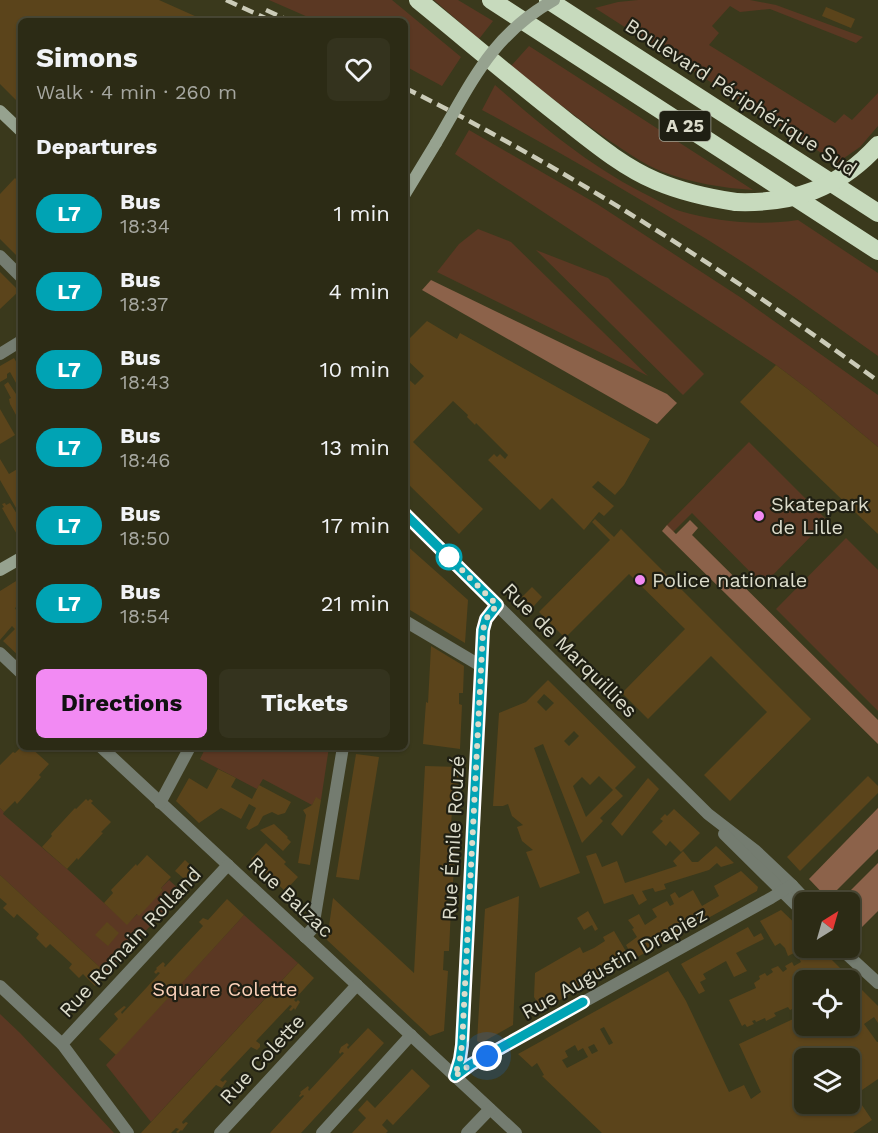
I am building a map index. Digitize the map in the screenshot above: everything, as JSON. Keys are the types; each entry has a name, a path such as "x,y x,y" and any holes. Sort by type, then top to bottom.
{"highway":[{"path":"418,0 544,104 623,163 655,180 679,189 736,202 779,201 828,185 848,173 878,145"},
{"name":"A 25","path":"491,0 878,251"},
{"name":"Boulevard Périphérique Sud","path":"548,0 878,213"}],"main road":[{"path":"408,189 488,56 521,21 554,0"},
{"path":"0,111 18,128"},
{"path":"0,570 18,560"}],"street":[{"path":"0,256 18,274"},
{"path":"0,354 18,343"},
{"name":"Rue de Marquillies","path":"408,517 708,814 723,833 794,893"},
{"name":"Rue Émile Rouzé","path":"455,1076 462,1045 484,626 489,614 497,605"},
{"path":"408,623 481,666"},
{"path":"0,653 18,670"},
{"name":"Rue Balzac","path":"104,750 516,1133"},
{"path":"160,802 188,750"},
{"path":"305,937 314,928 343,750"},
{"name":"Rue Romain Rolland","path":"128,1133 62,1044 228,866"},
{"name":"Rue de Marquillies","path":"787,888 794,898"},
{"name":"Rue Augustin Drapiez","path":"455,1076 470,1065 787,888"},
{"path":"852,958 878,983"},
{"path":"854,958 861,966"},
{"name":"Rue Colette","path":"220,1133 357,985"},
{"path":"0,986 62,1044"},
{"path":"322,1133 411,1035"},
{"path":"467,1133 490,1109"}],"green space":[{"path":"269,0 392,0 461,57 442,86 408,68 408,18 310,18"},
{"path":"434,0 458,0 493,21 479,39"},
{"path":"638,0 750,0 776,5 863,37 856,43 770,9 740,12 730,6 712,26 719,33 709,45 835,123 844,114 852,120 878,93 878,126 860,147 837,163 595,8"},
{"path":"529,46 753,190 685,179 656,169 627,153 511,66"},
{"path":"495,85 589,161 669,207 694,215 739,222 768,223 798,220 878,273 878,356 773,282 708,240 482,110"},
{"path":"469,130 597,204 743,299 878,395 878,447 776,365 455,154"},
{"path":"478,229 511,242 648,376 437,272 459,244"},
{"path":"536,250 608,278 704,374 683,395"},
{"name":"Skatepark de Lille","path":"749,442 827,520 763,585 692,513 673,532 667,525"},
{"path":"846,538 878,570 878,711 776,609"},
{"path":"204,750 329,750 321,800 316,798 312,805 263,779 257,789 200,759"},
{"path":"0,808 3,814 127,924 163,890 161,888 169,880 182,892 106,973 0,875"},
{"name":"Square Colette","path":"244,915 298,963 151,1122 106,1065"},
{"path":"0,1014 20,1033 114,1133 0,1133"}],"shaded area":[{"path":"431,280 667,394 677,403 657,424 422,290"},
{"path":"690,520 698,528 692,535 878,720 878,744 662,531 667,525 676,534"},
{"path":"878,808 878,849 835,892 821,892 809,879"},
{"path":"878,863 878,911 860,929 860,892 849,892"}],"building":[{"path":"0,0 159,0 199,18 18,18 18,102 0,84"},
{"path":"826,7 855,19 851,28 822,16"},
{"path":"15,178 18,181 18,257 0,239 0,194"},
{"path":"0,272 18,292 0,309"},
{"path":"427,321 457,339 460,333 650,439 624,485 615,495 598,481 592,487 614,506 604,516 599,512 584,530 552,498 540,510 488,460 494,454 497,457 500,454 505,459 508,455 453,401 413,442 483,509 459,534 408,484 408,379 415,385 424,376 408,361 408,340"},
{"path":"14,358 18,365 18,387 10,372 7,378 0,382 0,366"},
{"path":"776,365 878,447 878,534 740,402"},
{"path":"8,382 18,397 18,419 10,404 9,399 11,398 4,385"},
{"path":"0,409 15,435 0,444"},
{"path":"0,459 9,474 18,469 18,511 0,480"},
{"path":"10,503 17,514 18,536 2,504"},
{"path":"595,519 614,537 621,529 811,719 730,801 704,775 767,712 711,656 648,719 622,693 685,629 629,574 565,638 539,612 610,540 592,522"},
{"path":"408,547 468,600 465,643 408,609"},
{"path":"18,580 18,606 15,608 18,613 18,655 3,641 15,629 12,626 0,640 0,591"},
{"path":"532,587 542,597 533,607 522,597"},
{"path":"431,646 464,666 463,693 459,693 459,704 462,705 460,749 423,744"},
{"path":"548,680 636,767 615,788 623,796 600,818 603,821 582,843 543,744 534,748 580,873 540,888 526,852 533,850 522,841 517,827 523,825 512,816 508,804 493,806 499,713 526,702","holes":["544,694 554,703 546,711 537,702","574,731 579,736 569,746 564,741","599,776 613,790 586,817 573,786 582,777 590,785"]},
{"path":"18,750 33,750 49,764 39,775 41,777 17,804 15,801 4,812 0,808 0,765 13,752"},
{"path":"356,754 379,757 359,880 336,877"},
{"path":"425,766 459,767 456,810 452,810 450,843 455,843 453,883 448,883 446,908 451,908 449,951 444,951 443,970 448,971 444,1031 430,1036 327,940 333,898 414,973"},
{"path":"218,769 236,778 231,787 252,799 259,785 291,802 285,813 278,815 272,812 263,816 258,825 249,830 246,828 256,808 249,804 241,819 221,808 199,823 176,801 189,778 207,789"},
{"path":"868,776 878,786 878,793 800,871 787,857"},
{"path":"648,778 659,789 622,836 611,824"},
{"path":"316,797 321,800 310,865 298,863 306,815 303,810 312,805"},
{"path":"86,799 93,801 91,803 111,822 78,860 77,858 67,869 42,847 52,836 51,834"},
{"path":"674,809 700,833 681,852 670,841 666,846 652,832 663,821 660,819"},
{"path":"274,824 291,842 283,851 260,830"},
{"path":"266,843 298,877 285,891 251,859"},
{"path":"716,846 734,863 721,867 717,863 709,870 664,884 666,889 655,892 653,888 642,891 647,900 639,905 633,894 604,904 586,856 596,853 602,867 617,861 625,883 677,866 673,861 683,851 692,862 698,862"},
{"path":"147,855 171,877 161,888 163,890 139,916 137,914 127,925 104,903 113,893 111,890"},
{"path":"185,860 199,873 189,883 175,871"},
{"path":"741,871 758,887 757,891 634,959 626,945 637,937 628,920 639,914 645,925 657,917 652,909 667,901 670,906 674,904 670,895 675,892 679,898 693,890 702,906 719,896 714,886"},
{"path":"0,875 106,973 95,986 83,974 79,978 69,968 72,964 50,944 46,948 36,938 39,934 17,914 14,918 3,908 7,904 0,898"},
{"path":"519,896 513,1025 481,1043 477,1041 485,909"},
{"path":"227,899 244,915 116,1055 99,1039 118,1019 114,1014 124,1006 126,1007 121,1012 122,1014 160,973 154,972 156,968 163,962 165,967 203,926 199,922 203,918 208,920"},
{"path":"781,910 794,922 794,953 788,956 780,943 775,946 760,921"},
{"path":"588,911 598,929 595,931 592,925 584,930 577,918"},
{"path":"107,922 119,933 108,946 95,935"},
{"path":"748,927 754,937 761,933 764,939 736,953 747,971 734,977 726,961 703,974 706,979 700,982 705,991 699,994 681,964"},
{"path":"614,931 631,960 542,1010 534,997 535,973 580,947 583,953 594,948 605,941 603,937"},
{"path":"799,958 830,958 842,970 794,970 794,1008 790,1010 788,1007 774,1013 776,1016 766,1021 765,1018 756,1022 755,1020 752,1021 754,1024 747,1027 745,1024 742,1026 729,1000 756,988 754,983 760,979 759,976 765,973 767,976 773,972 771,969 778,966 783,972 787,969 785,966 792,962 794,966 801,962"},
{"path":"298,963 314,978 294,1000 300,1002 295,1010 294,1008 289,1010 292,1006 290,1005 256,1041 260,1047 257,1050 251,1047 220,1080 227,1081 222,1088 216,1085 182,1122 183,1124 188,1123 182,1131 176,1132 179,1129 176,1128 171,1133 141,1133"},
{"path":"668,971 686,1001 729,1092 744,1085 751,1099 761,1092 739,1044 794,1019 794,1036 860,1036 860,988 878,1006 878,1023 874,1017 864,1024 878,1042 878,1079 862,1090 860,1087 860,1048 794,1048 794,1114 860,1114 860,1102 872,1120 853,1133 602,1133 542,1076 544,1075 537,1063 532,1067 518,1054","holes":["604,1027 613,1043 609,1045 600,1029","594,1044 598,1051 592,1054 588,1047","575,1045 578,1051 583,1048 588,1057 567,1068 562,1060 568,1057 565,1051"]},
{"path":"368,1028 384,1043 301,1133 270,1133 304,1096 299,1096 300,1092 308,1086 309,1091 344,1053 339,1052 341,1047 347,1043 348,1049"},
{"path":"412,1069 430,1086 393,1125 387,1119 382,1125 388,1131 386,1133 352,1133 366,1118 358,1110 367,1100 375,1108"}],"railway":[{"path":"226,0 265,18"},
{"path":"266,10 283,18"},
{"path":"408,90 533,157 635,217 734,280 878,381"}],"bus line":[{"name":"L7","path":"408,517 497,605 486,619 483,630 462,1045 455,1076 470,1065 583,1002"}],"place":[{"name":"Skatepark de Lille","path":"759,516"},
{"name":"Police nationale","path":"640,580"}],"route":[{"path":"449,557 497,605 486,619 483,630 462,1045 455,1076 487,1056"}]}
